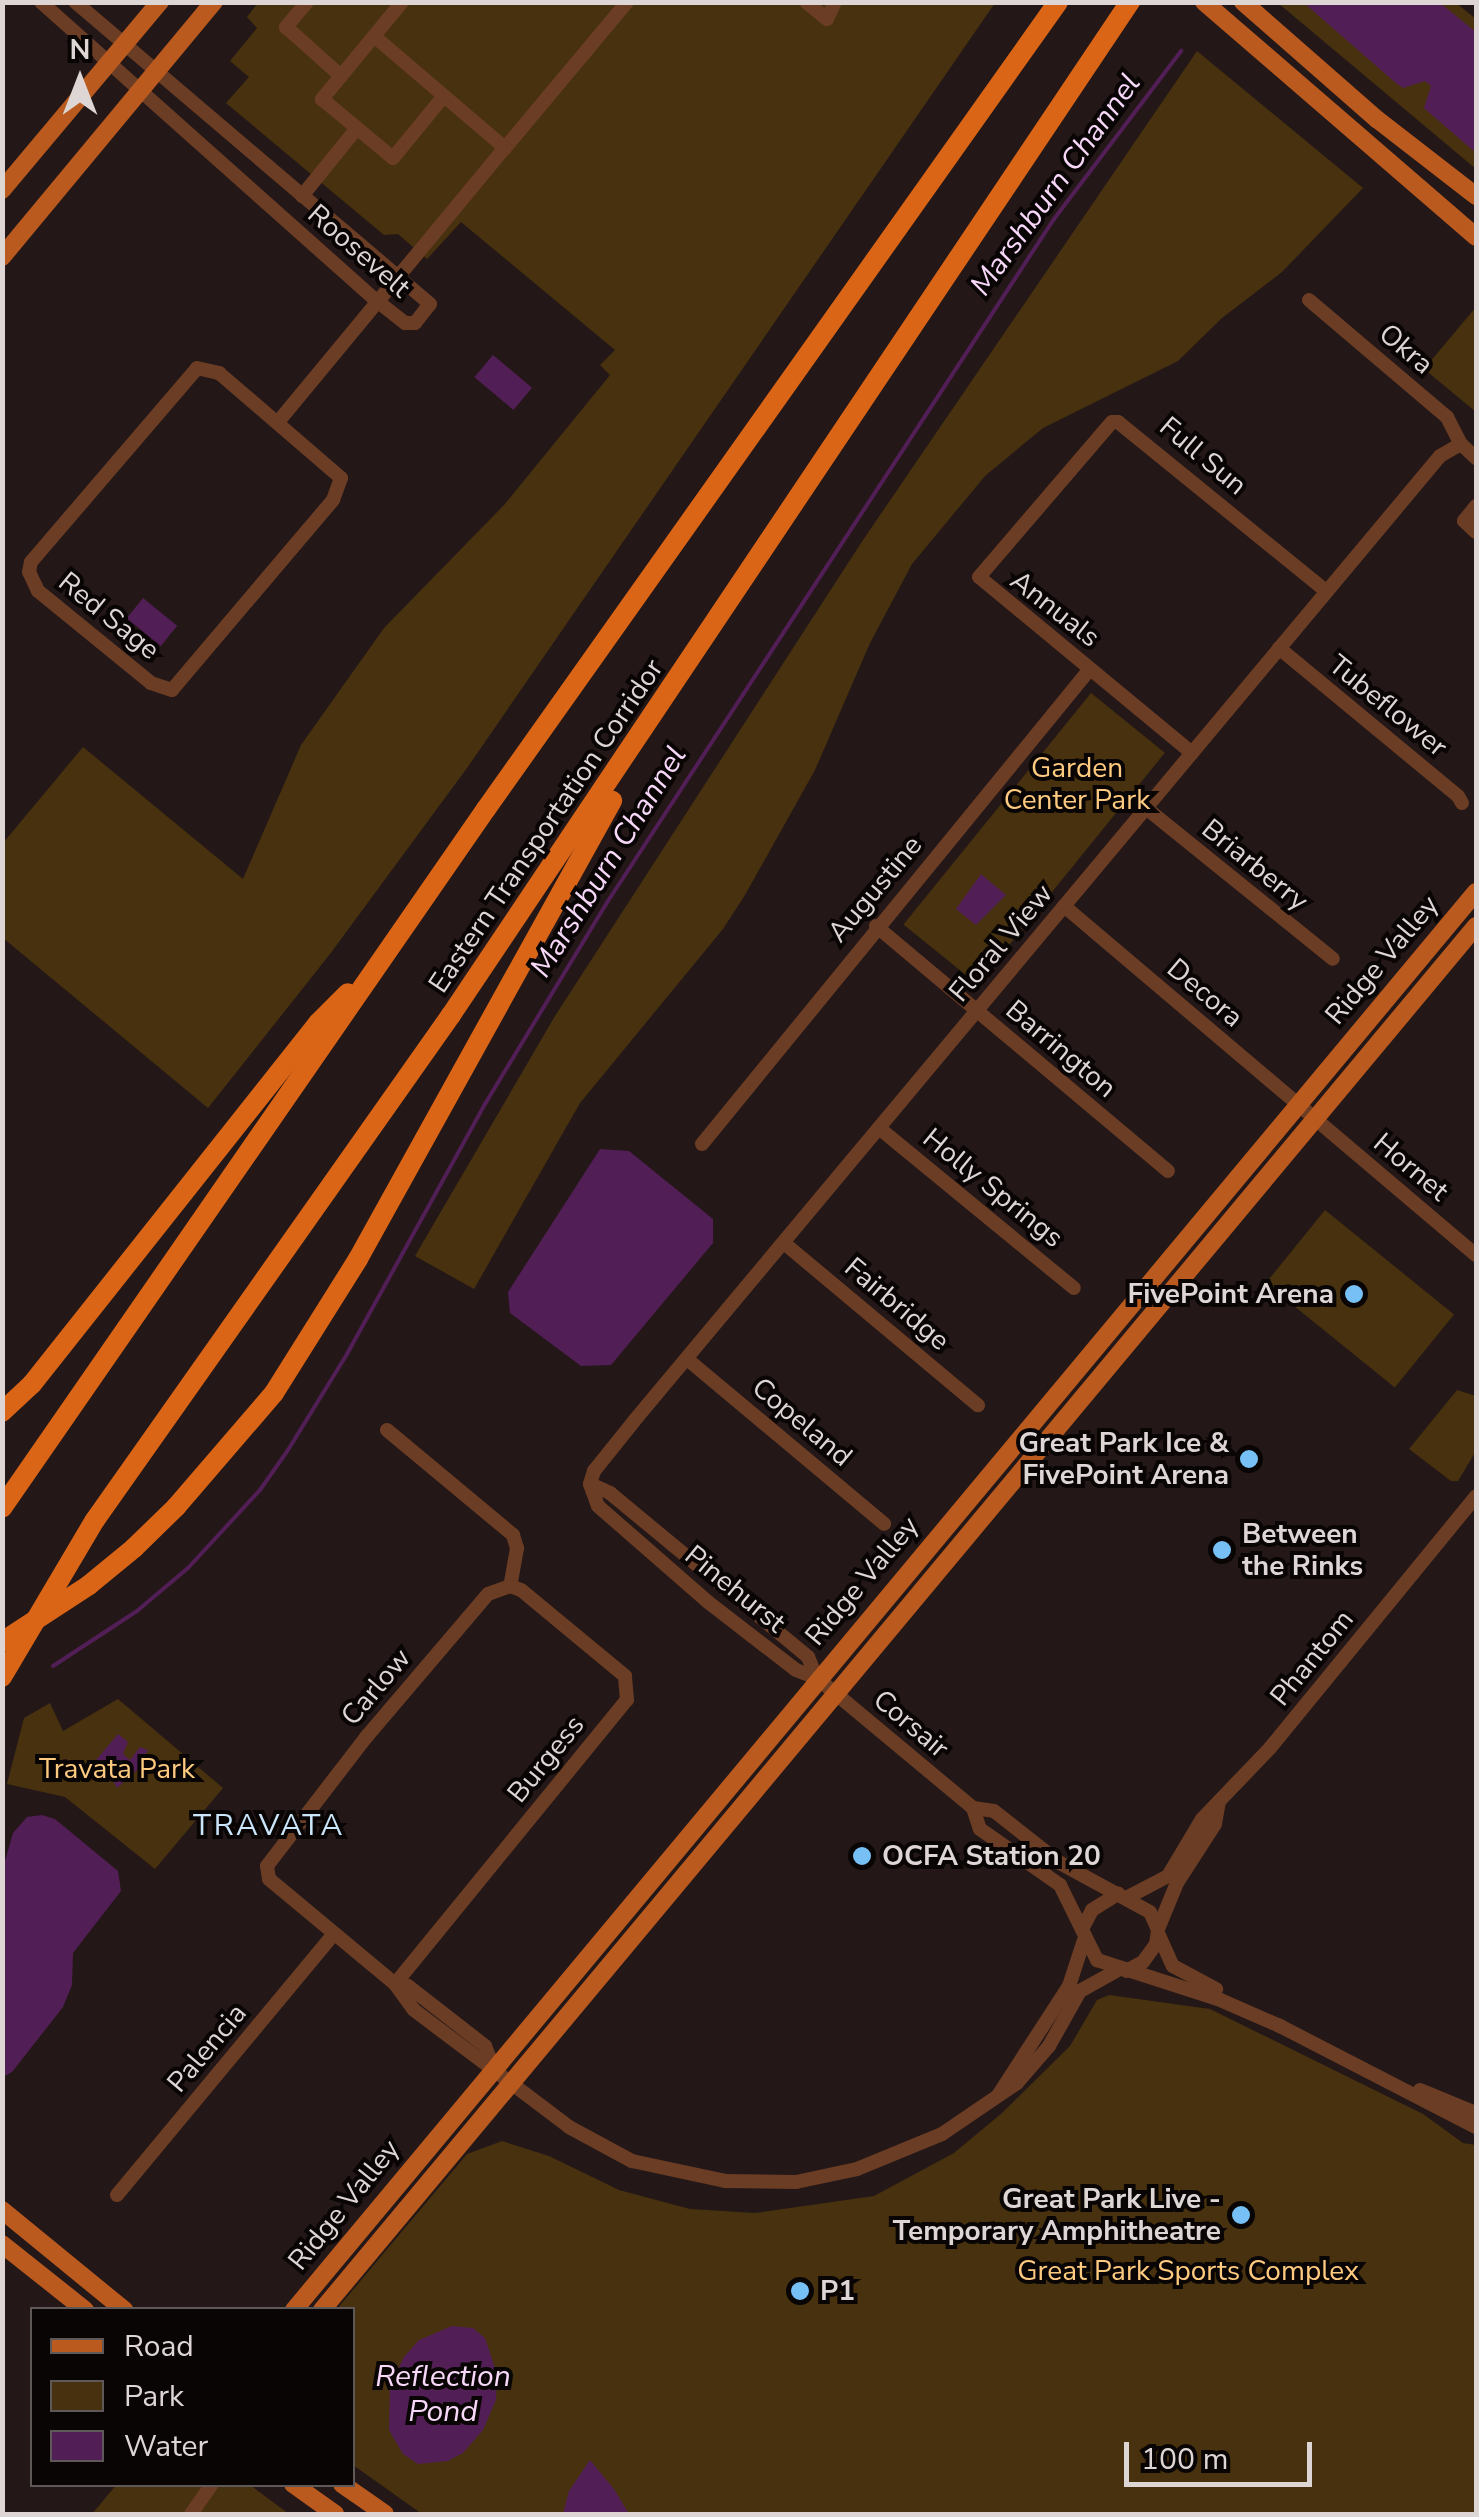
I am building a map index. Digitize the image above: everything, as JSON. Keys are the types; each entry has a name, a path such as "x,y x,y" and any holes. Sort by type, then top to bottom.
{"highway":[{"name":"Eastern Transportation Corridor","path":"2,1508 385,956 1058,2"},
{"name":"Eastern Transportation Corridor","path":"2,1677 95,1520 451,1016 1130,2"},
{"path":"2,1642 89,1585 163,1520 244,1429 308,1342 682,676"},
{"path":"2,1412 32,1384 318,1023 385,956"}],"main road":[{"path":"2,190 160,2"},
{"path":"2,257 214,2"},
{"path":"1204,2 1476,237"},
{"path":"1243,2 1378,120 1476,196"},
{"name":"Ridge Valley","path":"296,2307 1476,892"},
{"name":"Ridge Valley","path":"324,2307 1474,929"},
{"path":"2,2210 120,2307"},
{"path":"2,2244 81,2307"},
{"path":"297,2487 334,2514"},
{"path":"346,2487 385,2514"}],"street":[{"name":"Roosevelt","path":"41,2 377,301 405,324 415,322 430,304 75,2"},
{"path":"307,2 286,27 341,76"},
{"path":"402,2 322,99 393,158 444,96"},
{"path":"278,422 626,2"},
{"path":"806,2 827,19 836,2"},
{"path":"374,36 505,148"},
{"path":"302,196 357,128"},
{"name":"Okra","path":"1308,300 1447,416 1462,444 1476,458"},
{"name":"Red Sage","path":"196,368 219,373 278,422 330,464 341,478 340,491 172,690 152,684 30,582 31,562 196,368"},
{"name":"Full Sun","path":"1054,489 1112,422 1126,425 1327,592"},
{"name":"Floral View","path":"590,1484 594,1471 686,1359 1279,648 1440,456 1462,444"},
{"name":"Annuals","path":"1054,489 979,581 1192,754"},
{"path":"1476,506 1464,522 1476,532"},
{"name":"Tubeflower","path":"1279,648 1462,803"},
{"name":"Augustine","path":"702,1144 876,926 1090,669"},
{"name":"Briarberry","path":"1146,808 1333,959"},
{"name":"Decora","path":"1064,906 1313,1118"},
{"path":"1454,916 1474,929"},
{"name":"Barrington","path":"876,926 1168,1170"},
{"name":"Hornet","path":"1313,1118 1476,1255"},
{"name":"Holly Springs","path":"879,1128 1074,1288"},
{"name":"Fairbridge","path":"784,1243 978,1405"},
{"name":"Copeland","path":"686,1359 884,1524"},
{"path":"387,1430 513,1535 517,1548 510,1586"},
{"name":"Pinehurst","path":"590,1484 598,1506 694,1590 794,1668 818,1678"},
{"name":"Phantom","path":"1123,1896 1168,1876 1202,1818 1270,1748 1476,1496"},
{"name":"Carlow","path":"494,2066 486,2046 408,1986 395,1984 334,1934 269,1879 267,1866 273,1852 488,1594 510,1586"},
{"name":"Burgess","path":"395,1984 628,1700 629,1683 625,1676 521,1590 510,1586"},
{"name":"Corsair","path":"818,1678 973,1808 994,1811 1060,1863 1123,1896"},
{"name":"Phantom","path":"1158,1931 1177,1883 1215,1824 1220,1800"},
{"name":"Corsair","path":"973,1808 980,1829 1065,1890 1083,1934"},
{"path":"999,2094 1069,1986 1092,1910 1123,1896 1150,1912 1173,1966 1282,2028 1476,2127"},
{"path":"494,2066 569,2127 632,2161 677,2173 758,2183 796,2182 878,2162 942,2134 1017,2083 1042,2056 1080,1992 1151,1954 1158,1931"},
{"name":"Palencia","path":"117,2195 334,1934"},
{"path":"1083,1934 1097,1960 1122,1971 1166,1980 1282,2028"},
{"path":"1382,2078 1398,2079 1476,2113"},
{"path":"191,2514 210,2487"}],"green space":[{"path":"258,3 995,3 467,768 330,954 208,1108 3,938 3,843 83,747 243,879 301,745 384,628 505,504 610,375 600,365 615,350 461,222 427,259 398,234 384,235 226,103 249,77 230,61 257,28 247,17"},
{"path":"1278,3 1456,3 1476,19 1476,169"},
{"path":"1197,51 1363,188 1282,272 1222,318 1178,361 1043,428 985,476 912,564 870,643 815,770 745,895 723,929 580,1103 474,1289 415,1256 555,1016 863,540"},
{"path":"1476,307 1476,412 1424,369"},
{"name":"Garden Center Park","path":"1091,693 1165,753 977,984 903,925"},
{"name":"FivePoint Arena","path":"1325,1210 1454,1314 1395,1388 1266,1283"},
{"path":"1457,1390 1476,1396 1476,1451 1458,1481 1451,1481 1409,1449"},
{"name":"Travata Park","path":"118,1699 223,1788 155,1869 65,1797 7,1784 24,1718 50,1703 63,1731"},
{"name":"Great Park Sports Complex","path":"1109,1995 1210,2009 1423,2114 1463,2143 1476,2145 1476,2514 422,2514 355,2466 355,2307 339,2307 467,2154 502,2141 549,2156 619,2190 690,2209 755,2213 874,2196 954,2153 1002,2113 1070,2046 1097,2000"},
{"path":"114,2487 253,2487 289,2514 92,2514"}],"water":[{"path":"1304,3 1440,3 1476,32 1476,153 1424,108 1431,86 1425,81 1403,88"},
{"path":"493,355 532,388 513,410 474,377"},
{"path":"143,598 177,626 161,646 127,618"},
{"path":"981,874 1006,895 976,925 956,909"},
{"path":"600,1149 629,1151 713,1219 713,1243 611,1365 581,1366 510,1313 508,1292"},
{"path":"118,1734 128,1742 123,1754 130,1760 140,1747 148,1750 137,1770 117,1788 112,1779 125,1768 116,1761 106,1769 96,1760"},
{"path":"42,1815 55,1819 118,1871 121,1891 73,1953 72,1985 63,2007 12,2072 3,2077 3,1868 13,1833 27,1817"},
{"name":"Reflection Pond","path":"452,2326 473,2328 485,2338 497,2374 496,2400 483,2430 463,2453 448,2461 418,2464 403,2454 389,2430 390,2386 404,2357 419,2340"},
{"path":"590,2460 629,2514 563,2514 569,2491"}],"waterway":[{"name":"Marshburn Channel","path":"53,1666 137,1611 188,1568 260,1490 288,1450 347,1354 485,1104 608,901 1054,219 1181,51"}],"place":[{"name":"FivePoint Arena","path":"1354,1294"},
{"name":"Great Park Ice & FivePoint Arena","path":"1249,1459"},
{"name":"Between the Rinks","path":"1222,1550"},
{"name":"OCFA Station 20","path":"862,1856"},
{"name":"Great Park Live - Temporary Amphitheatre","path":"1241,2215"},
{"name":"P1","path":"800,2291"}],"district":[{"name":"TRAVATA","path":"269,1826"}]}
